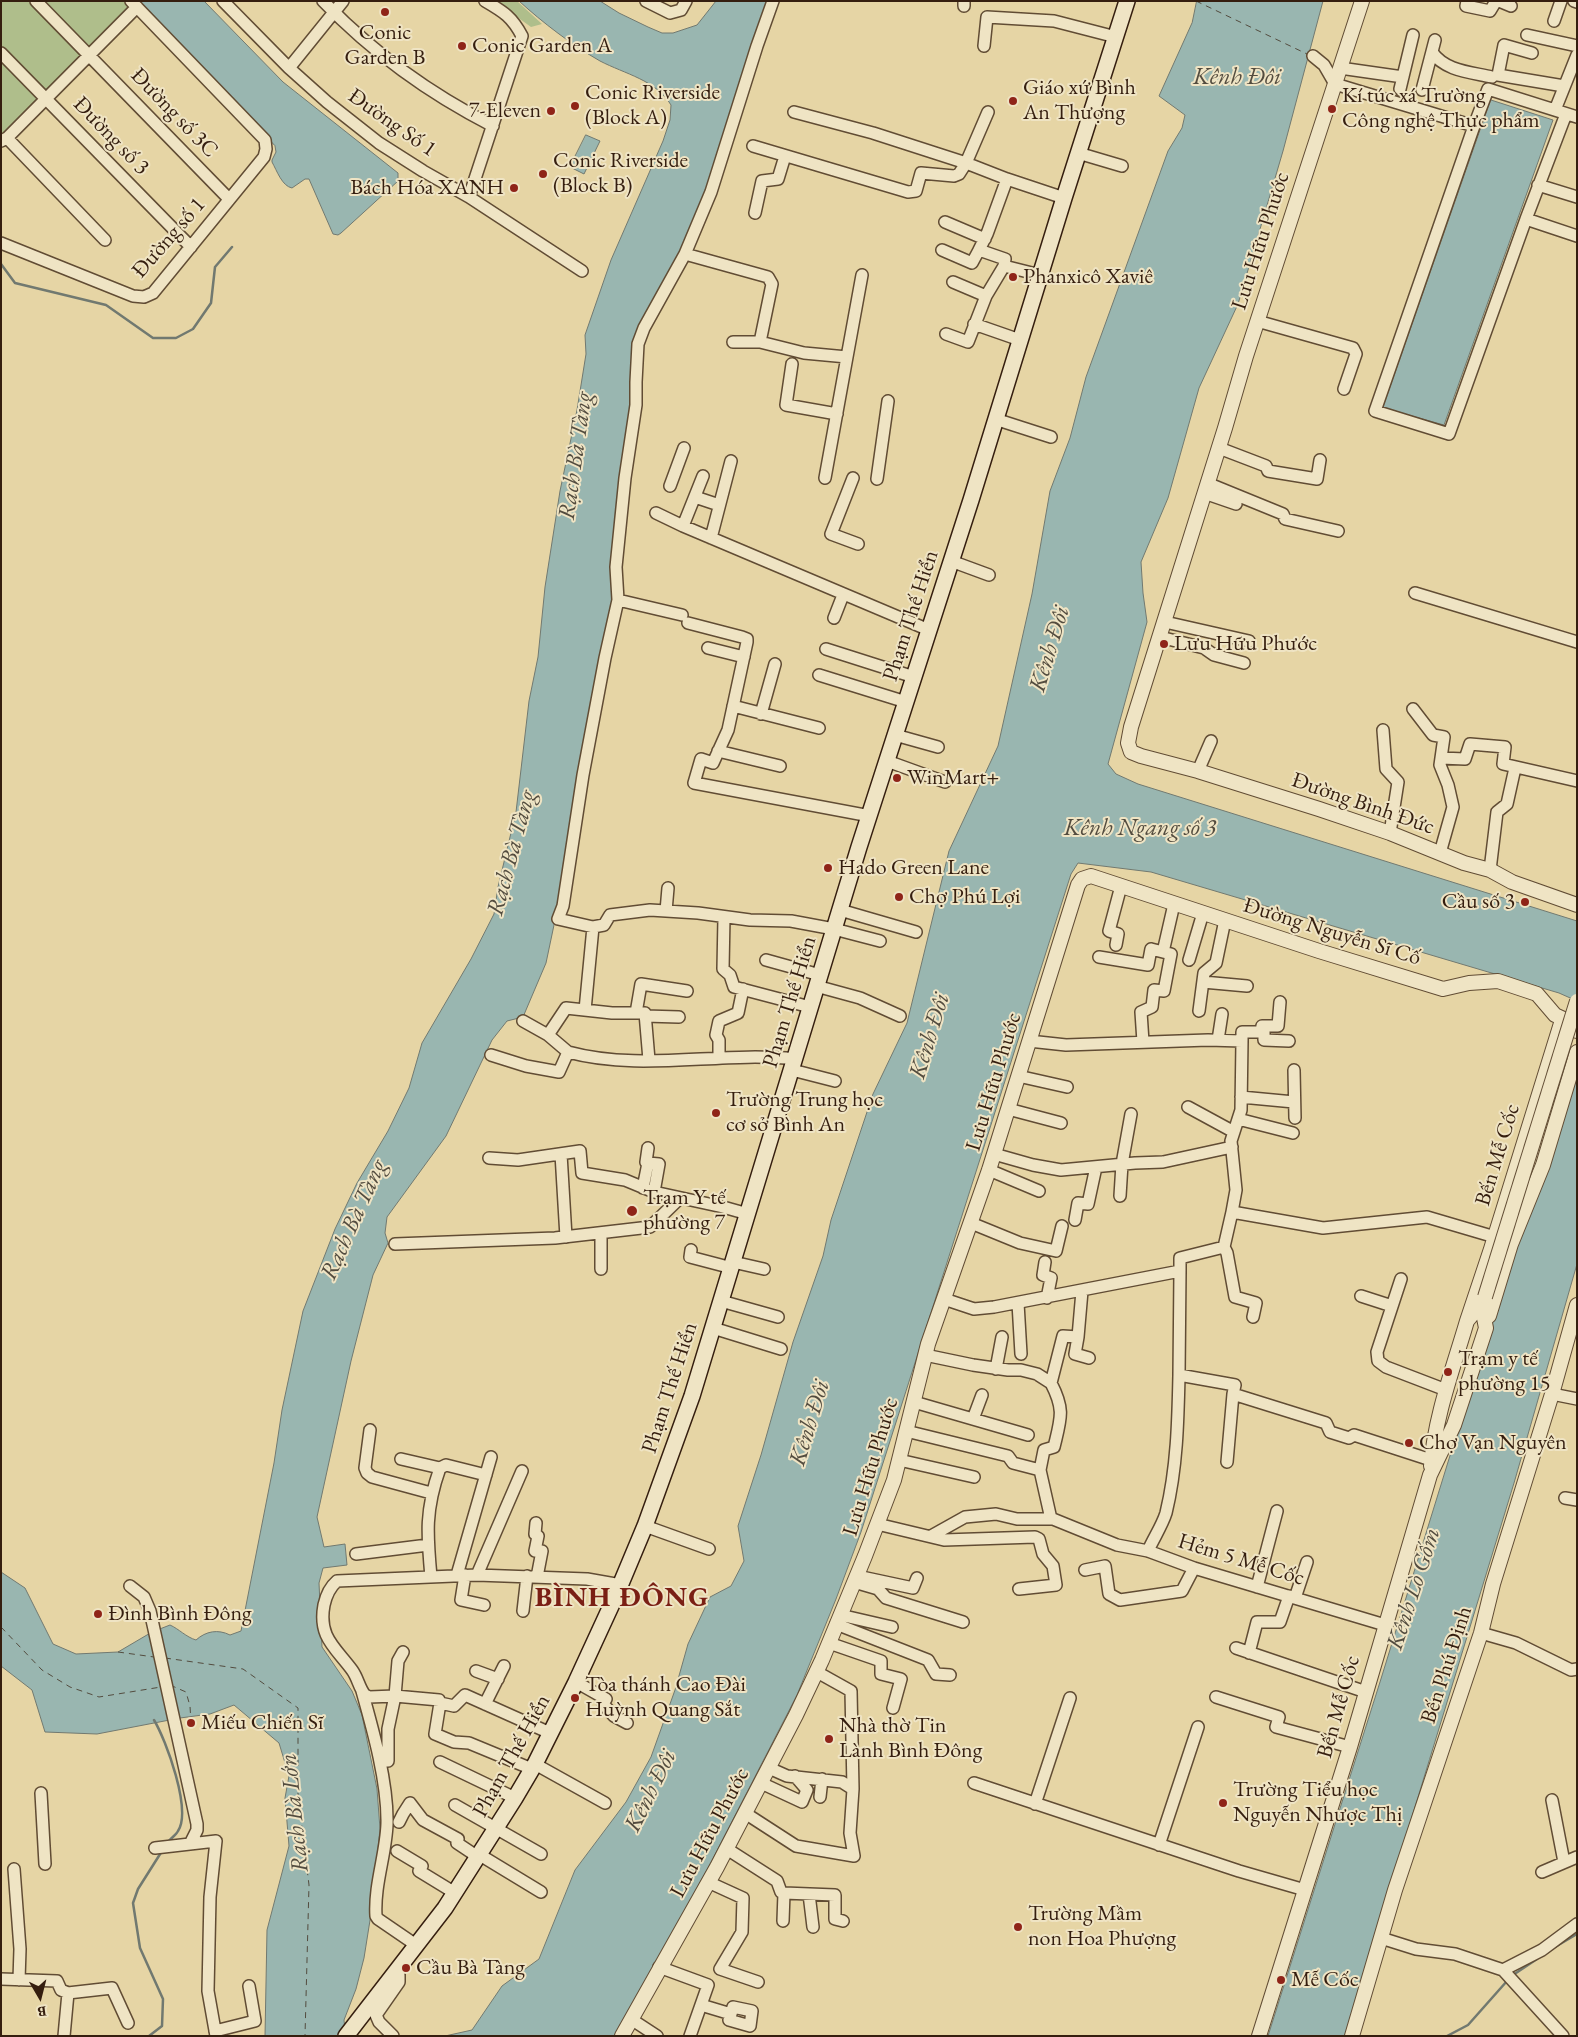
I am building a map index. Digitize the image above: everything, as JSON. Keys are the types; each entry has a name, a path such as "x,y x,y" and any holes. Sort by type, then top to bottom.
{"main road":[{"name":"Phạm Thế Hiển","path":"346,2036 455,1893 516,1798 576,1682 621,1585 645,1526 686,1413 733,1265 818,980 1127,1"}],"street":[{"name":"Đường số 3C","path":"36,1 229,199"},
{"name":"Đường Số 1","path":"223,1 289,68 327,102 379,142 469,197 582,271"},
{"path":"323,1 334,13 399,68 460,109 493,126"},
{"path":"289,68 343,1"},
{"path":"469,197 522,36 515,22 508,15 485,1"},
{"path":"646,1 670,13 681,10 686,1"},
{"path":"773,1 711,192 685,254 644,328 638,344 636,405 625,478 616,567 618,600 604,658 563,906 558,919 593,927 604,925 610,915 650,910 666,911 750,920 791,921 834,929 880,941"},
{"name":"Lưu Hữu Phước","path":"1131,752 1128,743 1131,727 1219,448 1257,320 1362,1"},
{"path":"1467,1 1466,6 1490,11 1498,1 1511,6"},
{"path":"1554,21 1561,1"},
{"path":"105,240 4,140 90,55 134,4"},
{"name":"Đường số 1","path":"1,243 133,296 144,297 153,293 264,157 266,149 265,140 134,4"},
{"path":"984,46 987,18 1054,21 1116,37"},
{"path":"1340,68 1402,83 1413,34"},
{"path":"1528,35 1577,46"},
{"path":"1422,90 1435,40"},
{"path":"1532,52 1504,46 1498,75 1569,85"},
{"path":"1432,52 1438,61 1452,68 1492,77"},
{"name":"Đường số 3","path":"1,53 191,246"},
{"path":"1564,110 1488,89 1375,411 1449,434 1564,110 1577,55"},
{"path":"1312,56 1324,66 1335,84 1474,126"},
{"path":"794,112 872,133 966,163 1064,198"},
{"path":"753,146 908,192 916,191 921,174 954,176 960,174 988,112"},
{"path":"1078,153 1122,166"},
{"path":"755,213 762,181 778,179 785,156"},
{"path":"942,250 972,263 985,239 1007,179"},
{"path":"1538,184 1577,197"},
{"path":"1526,219 1577,236"},
{"path":"945,222 985,239"},
{"path":"946,334 968,342 986,296 1004,266 1006,259 979,250"},
{"path":"685,254 768,277 772,284 760,342"},
{"path":"1004,266 1040,275"},
{"path":"826,478 862,275"},
{"path":"954,282 986,296"},
{"path":"1257,320 1353,348 1356,354 1344,389"},
{"path":"974,324 1020,340"},
{"path":"733,342 760,342 804,352 847,357"},
{"path":"792,364 786,404 837,414"},
{"path":"878,479 888,401"},
{"path":"996,419 1051,437"},
{"path":"670,486 684,448"},
{"path":"1219,448 1266,466 1268,472 1317,479 1320,460"},
{"path":"711,538 731,461"},
{"path":"683,526 703,476"},
{"path":"852,478 831,534 858,544"},
{"path":"1206,488 1236,504"},
{"path":"1206,488 1282,514 1285,519 1338,531"},
{"path":"695,496 719,505"},
{"path":"656,513 843,595 929,630"},
{"path":"951,561 989,575"},
{"path":"1415,592 1577,642"},
{"path":"834,618 843,595"},
{"path":"618,600 747,639 728,730 713,763 701,759 694,783 870,816"},
{"path":"1165,622 1249,641"},
{"path":"1160,637 1204,648 1214,654 1244,663"},
{"path":"708,648 744,657"},
{"path":"826,650 914,677"},
{"path":"761,714 775,664"},
{"path":"819,675 906,702"},
{"path":"733,706 819,728"},
{"path":"1413,709 1433,735 1444,737 1440,765 1448,785 1452,807 1440,854"},
{"path":"1383,730 1386,769 1398,782 1390,833"},
{"path":"895,735 938,747"},
{"path":"1198,771 1211,741"},
{"path":"1441,758 1465,759 1470,744 1505,748 1503,764 1577,781"},
{"path":"718,751 780,766"},
{"name":"Đường Bình Đức","path":"1131,752 1198,771 1390,833 1440,854 1490,870 1512,882 1577,904"},
{"path":"887,761 945,782"},
{"path":"1490,870 1497,812 1507,804 1515,768"},
{"name":"Đường Nguyễn Sĩ Cố","path":"1082,879 1091,876 1174,904 1443,988 1469,983 1498,981 1537,994 1555,1015 1562,1020"},
{"name":"Lưu Hữu Phước","path":"622,2036 726,1849 817,1672 877,1524 894,1480 925,1355 990,1170 1078,885 1082,879"},
{"path":"1116,945 1118,934 1109,931 1121,886"},
{"path":"666,911 668,888"},
{"path":"1164,952 1174,904"},
{"path":"840,910 916,932"},
{"path":"1190,960 1203,913"},
{"path":"724,917 723,970 730,975 734,987 810,1007"},
{"path":"1199,1011 1204,972 1216,963 1225,920"},
{"path":"585,1010 593,927"},
{"path":"1099,957 1148,965 1151,950 1171,954 1164,991 1154,990 1152,1006 1141,1012 1143,1042"},
{"path":"766,960 818,980 900,1016"},
{"path":"1203,982 1247,986"},
{"path":"649,1060 641,1014 641,984 687,991"},
{"path":"719,1058 719,1040 716,1035 719,1021 738,1013 743,990"},
{"path":"1485,1297 1577,1001"},
{"path":"1261,1032 1262,1026 1278,1026 1280,1002"},
{"path":"548,1034 566,1008 679,1017"},
{"path":"1218,1040 1222,1014"},
{"path":"1562,1020 1568,1022 1577,1031"},
{"name":"Bến Mễ Cốc","path":"1430,1475 1433,1438 1437,1420 1562,1020"},
{"path":"523,1021 548,1034 568,1052 611,1061 768,1057 794,1064 835,1081"},
{"path":"1254,1317 1256,1303 1236,1297 1227,1253 1224,1247 1236,1190 1231,1141 1241,1110 1242,1032 1264,1032 1264,1040 1289,1041"},
{"path":"1029,1041 1066,1045 1218,1040 1242,1041"},
{"path":"491,1055 526,1066 559,1072 568,1052"},
{"name":"Bến Mễ Cốc","path":"1259,2036 1350,1747 1430,1475 1454,1425 1511,1244 1543,1165 1577,1052"},
{"path":"1294,1070 1295,1118"},
{"path":"1018,1076 1067,1087"},
{"path":"1241,1097 1294,1102"},
{"path":"1188,1107 1234,1132"},
{"path":"1008,1109 1061,1123"},
{"path":"1120,1196 1122,1164 1131,1114"},
{"path":"1238,1119 1293,1133"},
{"path":"994,1154 1033,1165 1062,1170 1163,1162 1232,1147"},
{"path":"648,1148 646,1162 659,1164 648,1190"},
{"path":"489,1158 518,1160 580,1151 582,1172 625,1180 648,1190 748,1214"},
{"path":"561,1154 566,1237"},
{"path":"1076,1220 1078,1203 1088,1204 1096,1167"},
{"path":"990,1170 1039,1191"},
{"path":"395,1244 566,1237 650,1227 680,1198"},
{"path":"1232,1212 1324,1228 1427,1217 1495,1237"},
{"path":"971,1223 1020,1243 1056,1251 1062,1226"},
{"path":"601,1233 601,1268"},
{"path":"1148,1552 1165,1515 1174,1462 1178,1418 1180,1258 1224,1247"},
{"path":"691,1250 690,1256 764,1270"},
{"path":"1045,1262 1043,1275 1051,1278 1047,1298"},
{"path":"944,1299 974,1309 1047,1298 1180,1270"},
{"path":"1402,1279 1377,1352 1378,1361 1386,1367 1446,1390"},
{"path":"1082,1291 1075,1354 1089,1358"},
{"path":"1361,1296 1392,1306"},
{"name":"Bến Mễ Cốc","path":"1467,1320 1478,1309 1485,1297"},
{"name":"Bến Mễ Cốc","path":"1485,1297 1483,1313 1486,1328"},
{"path":"721,1302 778,1317"},
{"path":"1018,1303 1021,1354"},
{"name":"Bến Phú Định","path":"1352,2036 1395,1890 1481,1633 1493,1584 1552,1394 1577,1305"},
{"path":"713,1328 781,1349"},
{"path":"1051,1382 1063,1336 1078,1337"},
{"path":"996,1369 1002,1337"},
{"path":"925,1355 996,1369 1021,1370 1037,1374 1051,1382 1058,1397 1062,1415 1054,1446 1044,1450 1040,1470 1050,1519 1017,1519 996,1514 965,1517 932,1536"},
{"path":"1179,1375 1235,1385 1227,1462"},
{"path":"1233,1394 1326,1423 1330,1432 1349,1438 1354,1435 1431,1460"},
{"path":"1552,1394 1577,1399"},
{"path":"973,1419 982,1395"},
{"path":"914,1402 1028,1435"},
{"path":"1437,1420 1454,1425"},
{"path":"370,1430 365,1468 367,1473 372,1477 431,1493"},
{"path":"906,1431 1008,1456 1013,1463 1040,1470"},
{"path":"484,1605 461,1600 461,1575 491,1457"},
{"path":"401,1459 440,1468 446,1465 486,1476"},
{"path":"899,1460 974,1477"},
{"path":"431,1577 428,1517 431,1493 440,1468"},
{"path":"477,1575 522,1471"},
{"path":"1257,1587 1277,1511"},
{"name":"Hẻm 5 Mễ Cốc","path":"1050,1519 1117,1545 1148,1552 1194,1568 1385,1625"},
{"path":"523,1611 532,1576 542,1551 535,1551 538,1536 535,1534 536,1523"},
{"path":"877,1524 944,1540 1035,1537 1039,1539 1044,1554 1053,1566 1056,1585 1019,1589"},
{"path":"645,1526 709,1549"},
{"path":"356,1554 428,1545"},
{"path":"1250,1652 1257,1622 1280,1622 1306,1562"},
{"path":"1085,1570 1105,1566 1109,1594 1120,1600 1182,1592 1194,1568"},
{"path":"416,1945 376,1916 386,1838 386,1813 376,1745 362,1691 353,1672 329,1641 323,1630 325,1602 332,1586 337,1581 461,1575 587,1579 621,1585"},
{"path":"855,1579 913,1588 917,1578"},
{"path":"855,1579 878,1589 886,1598 963,1622"},
{"path":"130,1586 144,1597 150,1611 197,1824 197,1830 190,1844"},
{"path":"838,1620 892,1627"},
{"path":"838,1620 928,1660 936,1674 950,1675"},
{"path":"1481,1633 1516,1643 1575,1672"},
{"path":"829,1643 881,1661 881,1674 901,1679 893,1708"},
{"path":"1236,1648 1366,1692"},
{"path":"388,1761 388,1729 395,1696 398,1661 403,1652"},
{"path":"486,1704 504,1666"},
{"path":"476,1671 498,1679"},
{"path":"745,1813 796,1846 854,1856 850,1833 853,1789 851,1691 817,1672"},
{"path":"576,1682 606,1699 603,1704 614,1716 627,1723"},
{"path":"362,1691 370,1697 395,1696 439,1700 440,1703 454,1706 465,1695 550,1732"},
{"path":"1216,1697 1279,1717 1276,1727 1350,1747"},
{"path":"1035,1804 1070,1698"},
{"path":"440,1703 435,1734 454,1742 469,1743 534,1766 605,1803"},
{"path":"1160,1845 1198,1727"},
{"path":"440,1762 516,1798"},
{"path":"769,1768 787,1776 842,1782 853,1789"},
{"path":"761,1783 802,1802 806,1790 795,1776"},
{"path":"820,1797 822,1779"},
{"path":"974,1783 1160,1845 1305,1890"},
{"path":"41,1793 45,1864"},
{"path":"1552,1800 1564,1862"},
{"path":"399,1822 410,1803 423,1820 458,1839 457,1843 541,1892"},
{"path":"455,1805 541,1854"},
{"path":"155,1848 216,1841 210,1897 208,1991 215,2033 255,2021 249,1986"},
{"path":"726,1849 776,1881 781,1892 835,1895 835,1919 843,1921"},
{"path":"396,1851 422,1866 419,1871 455,1893"},
{"path":"1542,1872 1577,1857"},
{"path":"14,1869 20,1949 19,1980"},
{"path":"708,1882 743,1898 742,1932 720,1969 758,1982"},
{"path":"783,1921 784,1893"},
{"path":"809,1894 813,1927"},
{"path":"1503,1970 1542,1950 1577,1924"},
{"path":"1381,1938 1416,1949 1455,1954 1503,1970 1563,2036"},
{"path":"393,2036 379,2022 376,2015 399,1982 399,1967"},
{"path":"659,1967 708,1985 690,2036"},
{"path":"1,1979 57,1981 60,1990 68,1994 112,1988 128,2022"},
{"path":"64,2036 68,1994"},
{"path":"701,2006 731,2014"},
{"path":"631,2019 657,2036"}],"green space":[{"path":"1,1 33,1 82,55 47,90 42,89 1,47"},
{"path":"40,1 127,1 130,8 93,46 86,46"},
{"path":"495,1 517,1 542,24 531,27"},
{"path":"1,57 39,99 1,138"}],"water":[{"path":"136,1 204,1 283,82 398,173 398,181 341,233 338,235 333,234 309,179 305,179 292,188 285,184 272,162 276,152 275,146"},
{"name":"Rạch Bà Tàng","path":"519,1 600,1 619,13 648,27 662,33 673,33 697,25 716,1 768,1 695,224 665,286 647,311 631,393 614,605 546,963 523,1017 507,1021 492,1040 446,1136 387,1217 385,1233 388,1243 373,1275 351,1361 317,1517 324,1547 345,1544 347,1565 323,1568 319,1583 322,1647 352,1691 362,1715 377,1789 380,1829 371,1914 364,1958 356,1989 344,2020 348,2036 265,2036 267,1930 289,1846 285,1798 289,1776 279,1743 234,1705 210,1714 97,1734 45,1732 32,1690 1,1666 1,1572 25,1588 53,1644 76,1654 118,1652 152,1632 170,1625 196,1640 212,1632 230,1635 241,1631 274,1463 282,1410 303,1311 335,1229 357,1183 388,1131 409,1088 422,1043 471,959 494,914 498,887 516,812 529,701 538,657 545,587 560,491 577,410 586,354 585,335 611,260 663,141 670,120 671,105 657,89 639,78 589,55 558,33"},
{"name":"Kênh Đôi","path":"1197,1 1323,1 1283,151 1238,304 1199,388 1168,498 1141,562 1147,622 1108,764 1116,774 1138,784 1577,921 1577,1001 1559,993 1151,872 1078,863 1071,874 861,1532 797,1695 707,1870 616,2036 445,2036 472,2030 502,1986 539,1959 575,1870 626,1802 651,1757 675,1690 688,1644 710,1597 731,1586 744,1561 738,1526 761,1455 793,1342 823,1256 831,1220 873,1094 907,1023 949,851 998,746 1032,594 1050,491 1070,438 1086,377 1168,151 1182,128 1185,115 1159,96 1192,23"},
{"path":"1491,100 1553,120 1444,425 1383,408"},
{"path":"586,135 600,141 584,174 570,167"},
{"name":"Kênh Lò Gốm","path":"1577,1068 1577,1264 1514,1483 1345,2036 1268,2036 1508,1268"}],"waterway":[{"path":"1,264 15,283 106,305 153,338 176,338 193,329 211,303 215,267 232,247"},
{"path":"154,1720 171,1758 182,1808 178,1831 168,1842"},
{"path":"149,2036 162,2026 163,1999 140,1948 133,1903 138,1889 162,1851"},
{"path":"1555,1947 1577,1934"},
{"path":"1513,1975 1537,1959"},
{"path":"1447,2036 1468,2025 1507,1981"}],"ferry route":[{"path":"1196,1 1307,54"},
{"path":"1,1627 42,1670 70,1687 99,1697 161,1687"},
{"path":"118,1652 154,1657"},
{"path":"165,1658 243,1669 298,1708 298,1794 309,1885 305,2036"},
{"path":"170,1685 186,1692 190,1706 191,1723"}],"place":[{"name":"Conic Garden B","path":"385,12"},
{"name":"Conic Garden A","path":"462,46"},
{"name":"Giáo xứ Bình An Thượng","path":"1013,101"},
{"name":"Conic Riverside (Block A)","path":"575,106"},
{"name":"Kí túc xá Trường Công nghệ Thực phẩm","path":"1332,109"},
{"name":"7-Eleven","path":"551,111"},
{"name":"Conic Riverside (Block B)","path":"543,174"},
{"name":"Bách Hóa XANH","path":"514,188"},
{"name":"Phanxicô Xaviê","path":"1013,277"},
{"name":"Lưu Hữu Phước","path":"1164,644"},
{"name":"WinMart+","path":"897,778"},
{"name":"Hado Green Lane","path":"828,868"},
{"name":"Chợ Phú Lợi","path":"899,897"},
{"name":"Cầu số 3","path":"1525,902"},
{"name":"Trường Trung học cơ sở Bình An","path":"716,1113"},
{"name":"Trạm Y tế phường 7","path":"632,1211"},
{"name":"Trạm y tế phường 15","path":"1448,1372"},
{"name":"Chợ Vạn Nguyên","path":"1409,1443"},
{"name":"Đình Bình Đông","path":"98,1614"},
{"name":"Tòa thánh Cao Đài Huỳnh Quang Sắt","path":"575,1698"},
{"name":"Miếu Chiến Sĩ","path":"191,1723"},
{"name":"Nhà thờ Tin Lành Bình Đông","path":"829,1739"},
{"name":"Trường Tiểu học Nguyễn Nhược Thị","path":"1223,1803"},
{"name":"Trường Mầm non Hoa Phượng","path":"1018,1927"},
{"name":"Cầu Bà Tàng","path":"406,1968"},
{"name":"Mễ Cốc","path":"1281,1980"}],"district":[{"name":"BÌNH ĐÔNG","path":"622,1598"}],"water label":[{"name":"Kênh Ngang số 3","path":"1140,828"},
{"name":"Rạch Bà Lớn","path":"295,1813"}]}
